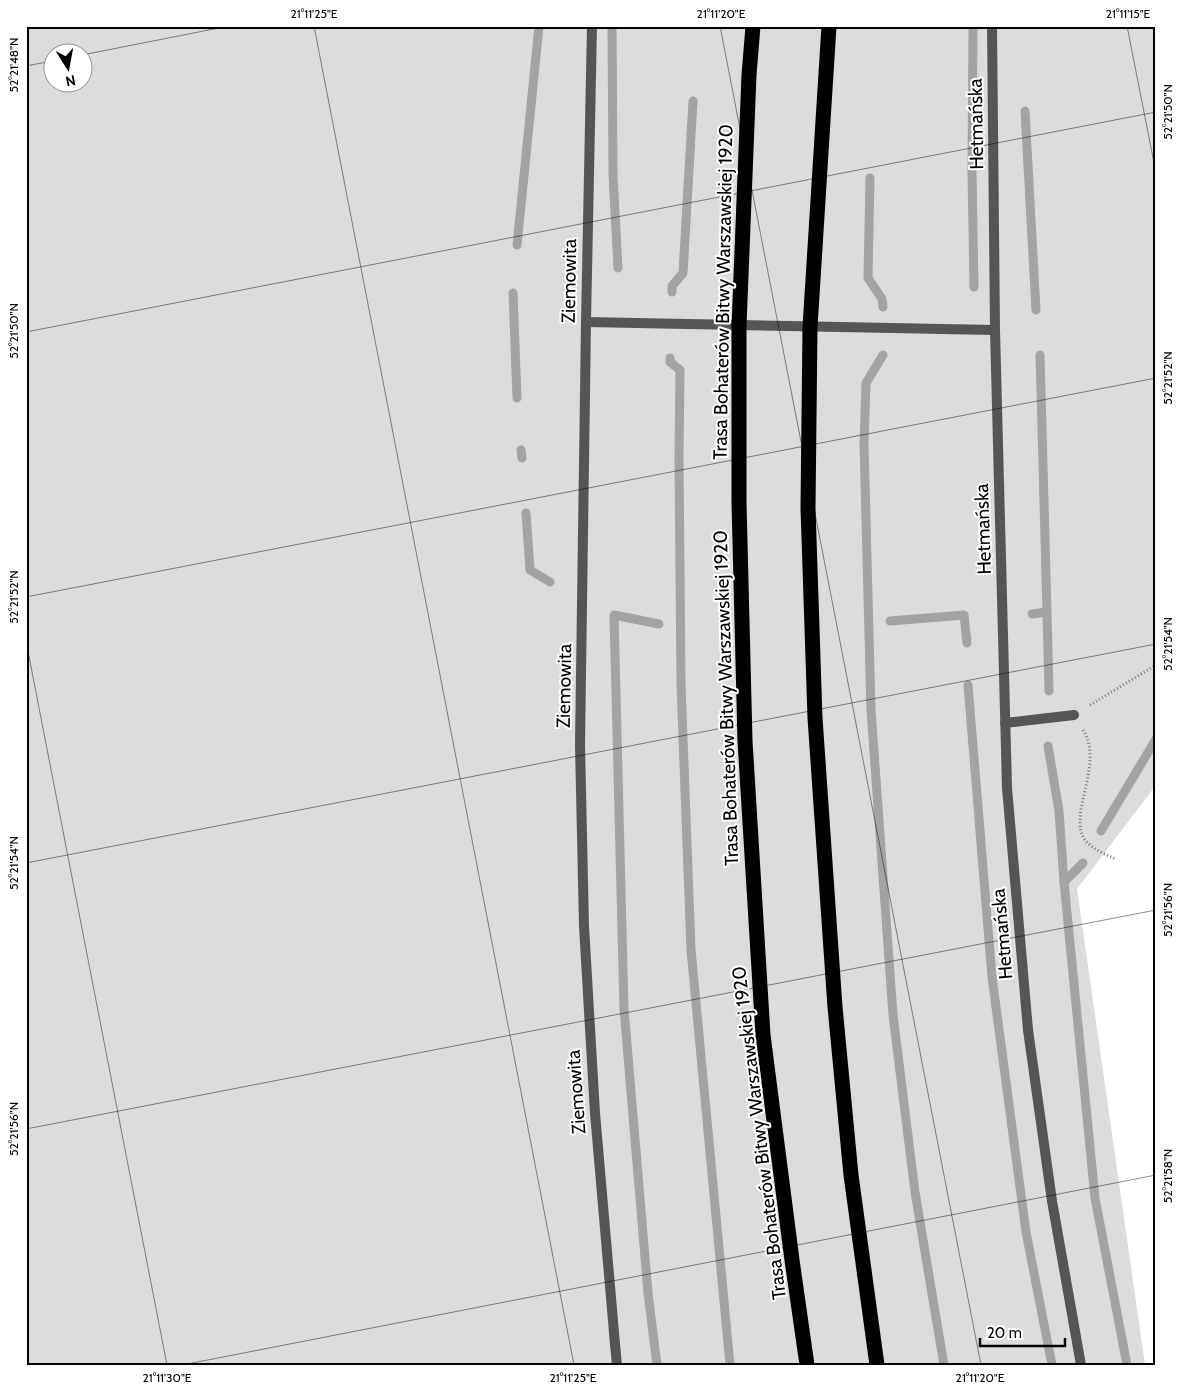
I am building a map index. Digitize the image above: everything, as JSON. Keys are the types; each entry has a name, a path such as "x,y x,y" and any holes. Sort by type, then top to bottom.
{"highway":[{"name":"Trasa Bohaterów Bitwy Warszawskiej 1920","path":"753,26 749,75 739,326 739,502 745,741 763,1035 807,1365"},
{"path":"829,26 810,327 808,508 815,718 835,1007 851,1175 877,1365"}],"street":[{"name":"Ziemowita","path":"592,26 580,745 584,926 595,1113 617,1365"},
{"name":"Hetmańska","path":"992,26 995,330 1007,788 1028,1030 1052,1201 1081,1365"},
{"path":"586,322 995,330"},
{"path":"1005,723 1074,715"}],"path":[{"path":"1115,859 1101,852 1086,840 1080,826 1083,798 1092,759 1088,736 1074,715 1156,665"}],"shaded area":[{"path":"26,26 1156,26 1156,785 1077,889 1145,1365 26,1365"}],"waterway":[{"path":"517,245 539,26"},
{"path":"612,26 613,174 618,268"},
{"path":"973,26 972,173 974,287"},
{"path":"672,292 672,286 683,273 693,101"},
{"path":"1025,111 1036,310"},
{"path":"870,178 868,278 882,299 883,307"},
{"path":"513,293 517,398"},
{"path":"883,355 866,383 864,444 871,710 893,1015 915,1192 944,1365"},
{"path":"1040,355 1047,612"},
{"path":"670,358 670,362 680,370 681,685 691,950 730,1365"},
{"path":"521,450 522,458"},
{"path":"526,513 530,570 550,582"},
{"path":"1032,614 1047,612 1049,691"},
{"path":"657,1365 648,1293 624,1009 614,615 659,624"},
{"path":"890,621 964,615 967,643"},
{"path":"968,685 992,977 1026,1232 1052,1365"},
{"path":"1101,831 1156,739"},
{"path":"1048,746 1059,811 1064,882 1095,1198 1127,1365"},
{"path":"1064,882 1083,863"}]}
